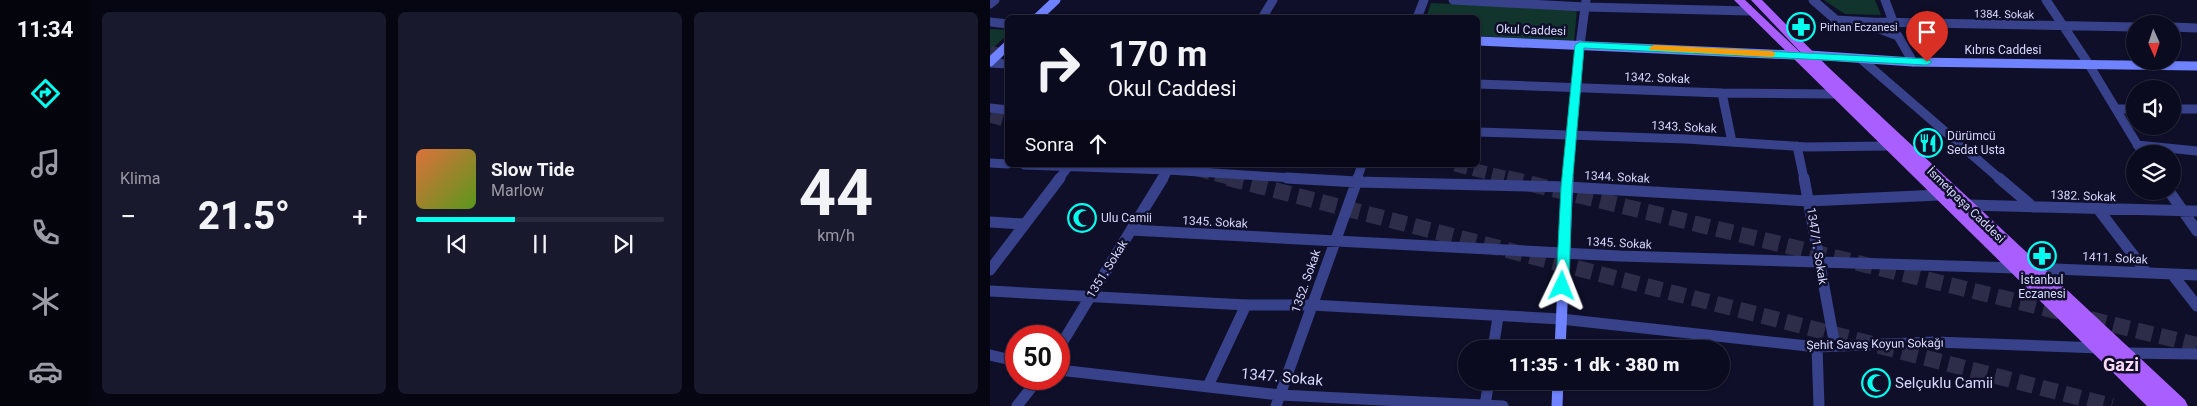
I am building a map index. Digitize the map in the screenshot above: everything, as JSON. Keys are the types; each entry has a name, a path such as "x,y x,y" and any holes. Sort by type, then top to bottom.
{"main road":[{"path":"1040,15 1056,0"},
{"name":"İsmetpaşa Caddesi","path":"1739,0 1753,6 1809,55 1968,205 2024,268 2100,348 2159,406"},
{"name":"İsmetpaşa Caddesi","path":"1753,6 1794,55 1939,195 2125,353 2179,406"},
{"name":"Okul Caddesi","path":"1480,41 1794,55"},
{"path":"1560,340 1567,187 1580,45"},
{"path":"990,62 1005,48"},
{"path":"1794,55 1809,55"},
{"name":"Kıbrıs Caddesi","path":"1809,55 1912,62 2197,66"},
{"path":"1557,406 1558,390"}],"street":[{"path":"990,4 994,0"},
{"path":"1264,15 1273,0"},
{"path":"1418,15 1424,0"},
{"path":"1454,0 1753,6"},
{"name":"1384. Sokak","path":"1813,0 1836,20 1894,24 2126,27"},
{"path":"1885,0 1894,24"},
{"path":"2046,0 2117,109 2137,145"},
{"path":"1580,45 1585,3"},
{"path":"990,22 1005,24"},
{"path":"1872,22 1877,28 1898,36 1912,62"},
{"path":"2181,27 2197,28"},
{"path":"1861,59 2032,207"},
{"path":"990,62 1005,64"},
{"name":"1342. Sokak","path":"1480,84 1722,93 1835,94"},
{"path":"1722,93 1732,142"},
{"path":"990,108 1005,110"},
{"path":"2117,109 2126,109"},
{"path":"2181,109 2197,109"},
{"name":"1343. Sokak","path":"1480,132 1797,146 1888,146"},
{"name":"1347/1. Sokak","path":"1797,146 1809,200 1835,346"},
{"path":"2181,150 2197,150"},
{"path":"990,163 1005,164"},
{"path":"990,270 1068,167"},
{"name":"1344. Sokak","path":"1068,167 1169,168 1357,182 1567,187 1809,200 1939,195"},
{"name":"1352. Sokak","path":"1278,400 1361,167"},
{"name":"1351. Sokak","path":"1070,330 1169,168"},
{"path":"2175,200 2197,232"},
{"name":"1382. Sokak","path":"1968,205 2197,212"},
{"path":"2098,209 2147,274"},
{"path":"990,222 1024,224"},
{"name":"1345. Sokak","path":"1131,230 1620,256 2024,268"},
{"name":"1411. Sokak","path":"2024,268 2197,275"},
{"path":"2172,274 2197,306"},
{"name":"Şehit Savaş Koyun Sokağı","path":"990,291 1246,305 1312,305 1498,317 1561,319 1818,347 1934,342 2100,348"},
{"path":"1208,386 1246,305"},
{"path":"1494,340 1498,317"},
{"path":"1818,347 1819,406"},
{"path":"2125,353 2197,354"},
{"path":"990,355 1005,358"},
{"name":"1347. Sokak","path":"1070,371 1208,386 1278,400 1503,406"},
{"path":"1017,406 1029,390"},
{"path":"1486,405 1488,390"}],"green space":[{"path":"1824,0 1875,0 1881,15 1845,14"},
{"path":"1431,3 1577,10 1574,42 1480,36 1480,15 1427,15"},
{"path":"990,29 1005,30 1005,37 990,51"}],"tunnel":[{"path":"990,52 1005,55"},
{"path":"990,116 1005,120"},
{"path":"1187,167 1232,179"},
{"path":"1463,167 1512,179"},
{"path":"1228,178 2112,406"},
{"path":"1507,178 2197,345"}],"slow traffic":[{"path":"1654,48 1772,54"}],"place":[{"name":"Pirhan Eczanesi","path":"1801,27"},
{"name":"Dürümcü Sedat Usta","path":"1928,143"},
{"name":"Ulu Camii","path":"1082,218"},
{"name":"İstanbul Eczanesi","path":"2042,256"},
{"name":"Selçuklu Camii","path":"1876,383"}],"district":[{"name":"Gazi","path":"2121,365"}],"route":[{"path":"1562,286 1567,187 1580,45 1927,62"}]}
